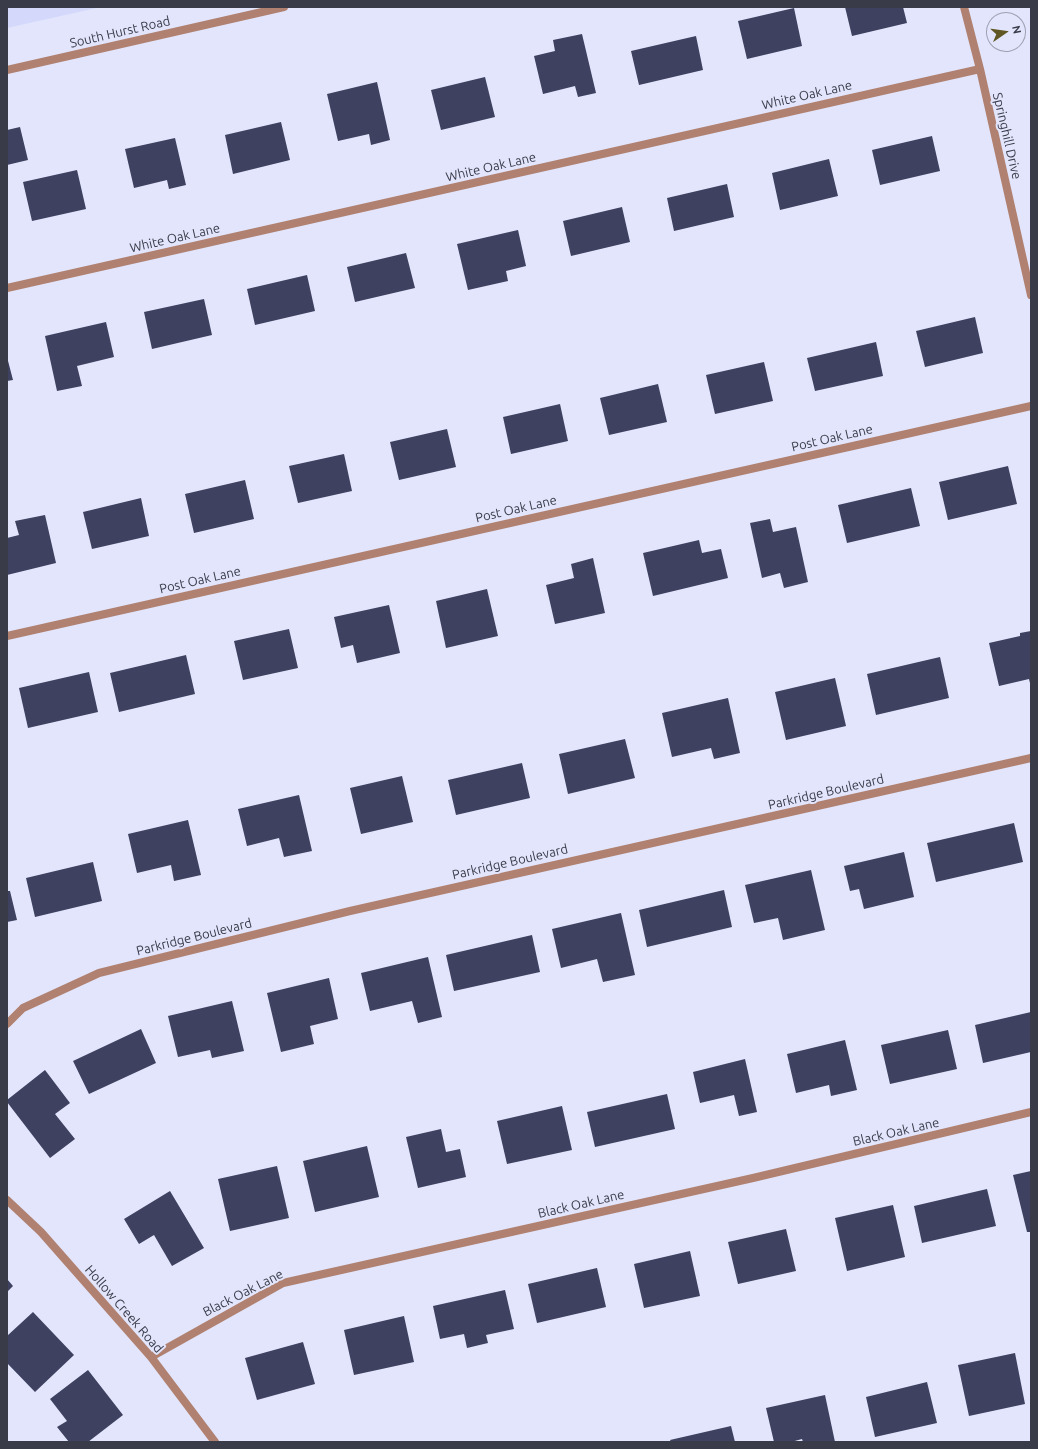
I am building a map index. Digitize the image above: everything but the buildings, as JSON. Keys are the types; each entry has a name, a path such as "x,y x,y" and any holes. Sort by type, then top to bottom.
{"street":[{"name":"South Hurst Road","path":"7,70 284,7"},
{"name":"Springhill Drive","path":"964,7 980,69 1031,295"},
{"name":"White Oak Lane","path":"7,288 980,69"},
{"name":"Post Oak Lane","path":"7,636 1031,406"},
{"name":"Parkridge Boulevard","path":"7,1024 23,1008 100,973 350,910 1031,758"},
{"name":"Black Oak Lane","path":"150,1357 283,1283 753,1178 1031,1112"},
{"name":"Hollow Creek Road","path":"7,1200 41,1232 150,1357 215,1442"}],"shaded area":[{"path":"7,7 101,7 7,28"}]}
